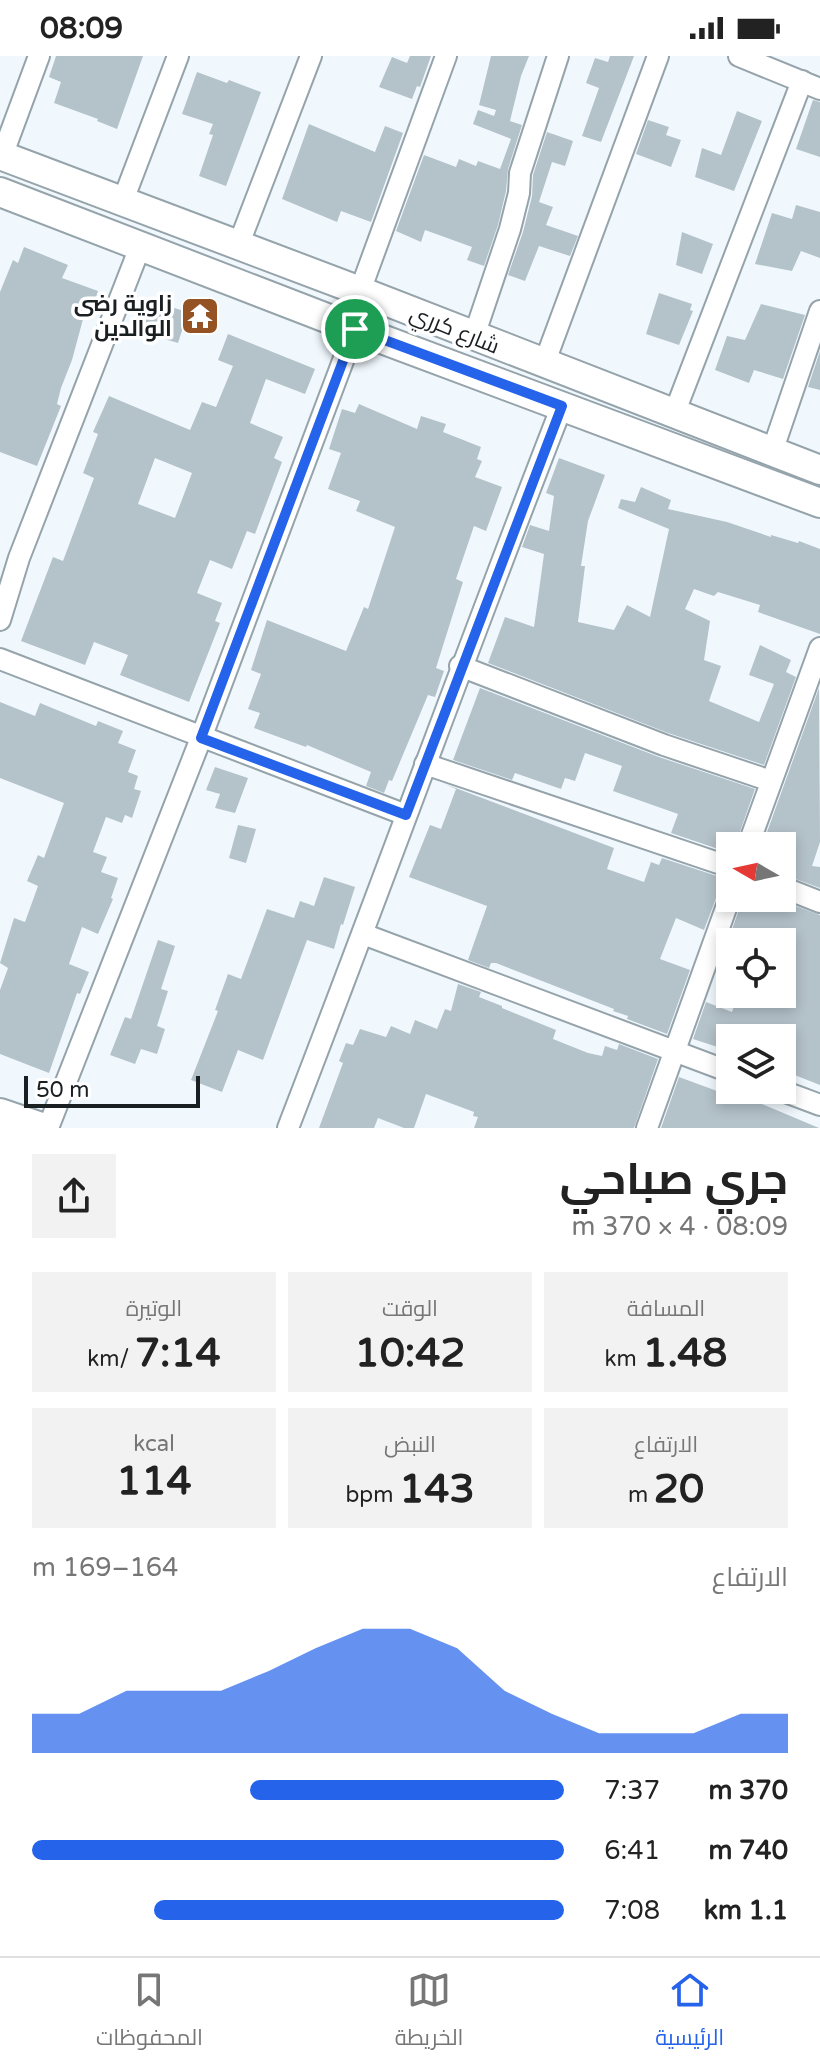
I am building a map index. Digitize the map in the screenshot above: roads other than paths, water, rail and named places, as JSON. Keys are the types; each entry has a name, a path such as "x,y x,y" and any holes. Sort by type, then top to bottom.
{"main road":[{"name":"شارع كرري","path":"1,156 360,291 820,470"},
{"name":"شارع كرري","path":"0,192 820,503"},
{"path":"0,1113 46,1128"}],"street":[{"path":"1,156 39,56"},
{"path":"122,203 178,56"},
{"path":"238,246 311,56"},
{"path":"360,291 446,56"},
{"path":"474,336 510,229 519,193 520,173 558,56"},
{"path":"544,364 658,56"},
{"path":"674,414 811,85 739,56"},
{"path":"0,620 19,558 140,247"},
{"path":"772,452 820,311"},
{"path":"46,1128 201,738 355,329"},
{"path":"288,1128 363,934 460,666 562,406"},
{"path":"753,832 820,648"},
{"path":"0,659 406,815"},
{"path":"460,666 664,745 771,781"},
{"path":"425,764 716,862"},
{"path":"796,893 820,902"},
{"path":"647,1128 725,912"},
{"path":"363,934 716,1067"},
{"path":"796,1096 820,1105"}],"place":[{"name":"زاوية رضى الوالدين","path":"200,316"}]}
